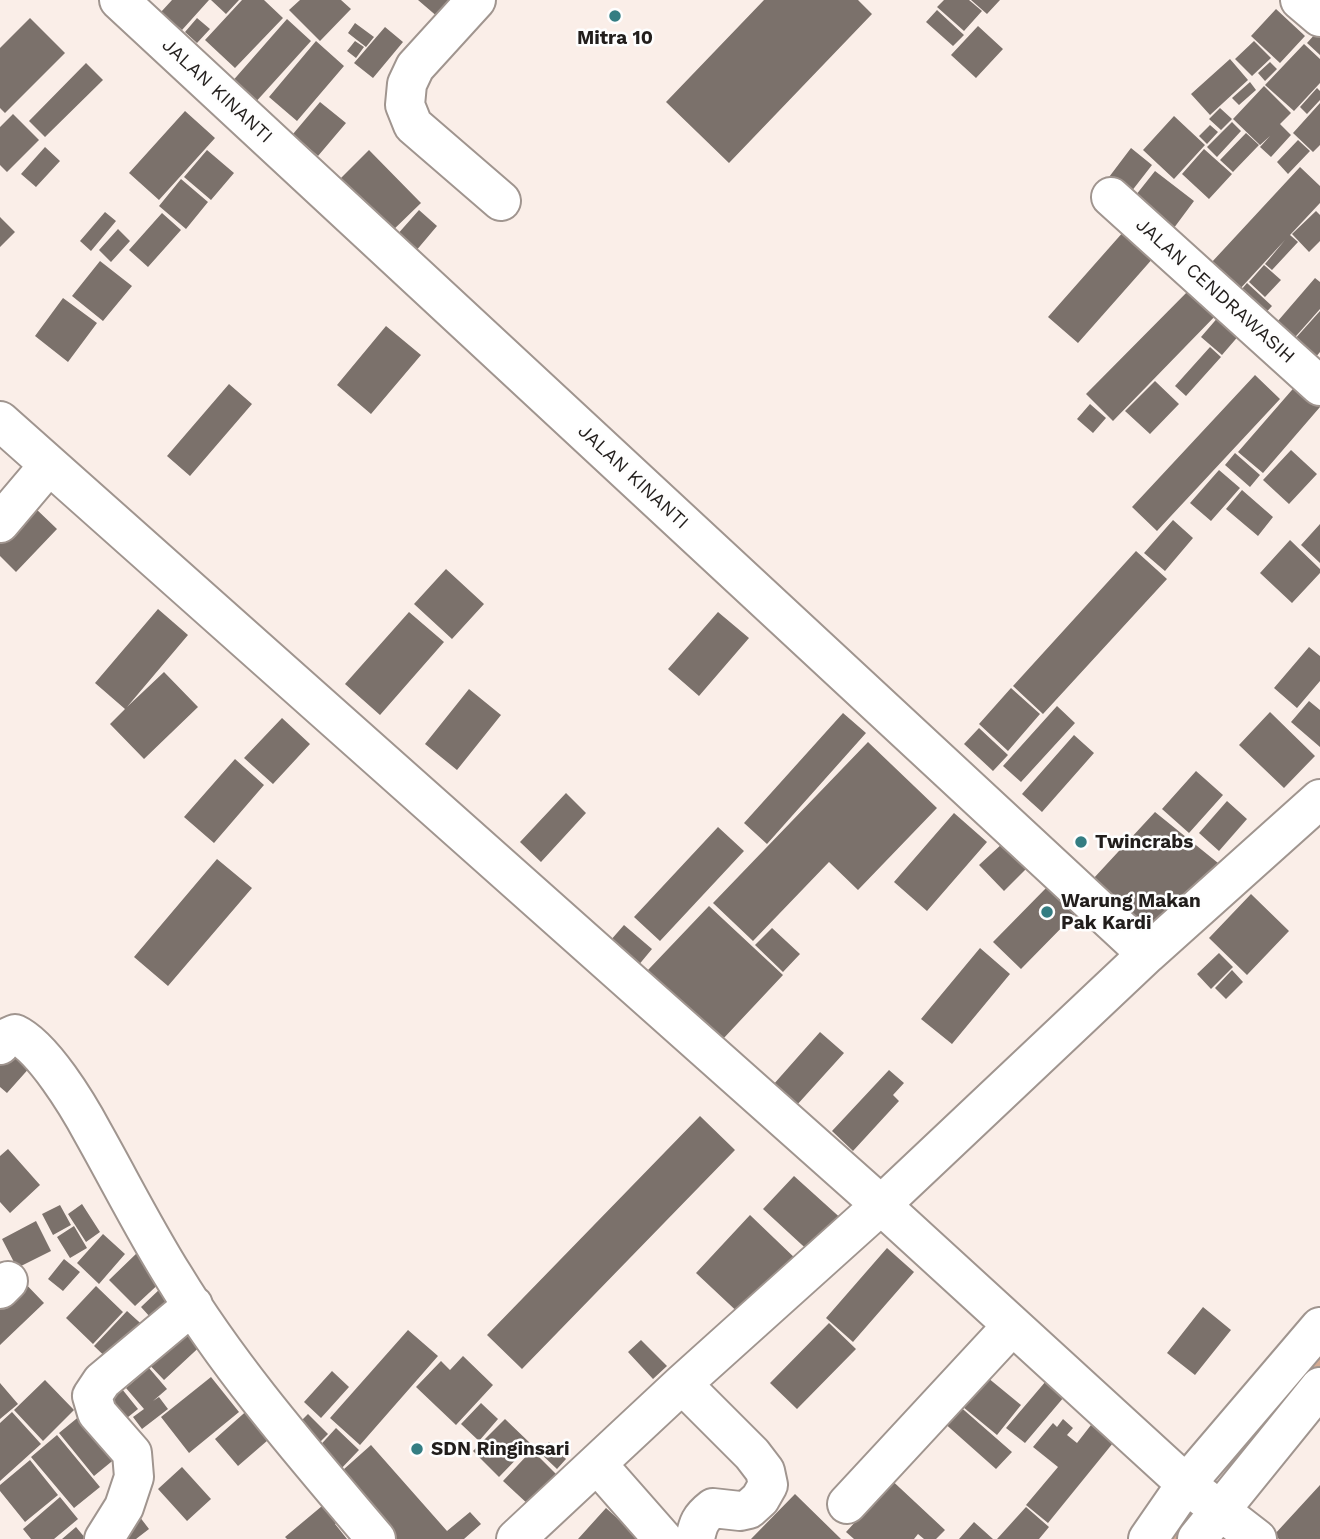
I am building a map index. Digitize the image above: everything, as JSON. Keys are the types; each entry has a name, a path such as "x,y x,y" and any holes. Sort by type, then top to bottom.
{"street":[{"name":"JALAN KINANTI","path":"119,0 1147,954"},
{"path":"476,0 415,67 407,84 405,105 413,125 501,201"},
{"path":"1300,0 1320,17"},
{"name":"JALAN CENDRAWASIH","path":"1111,197 1320,386"},
{"path":"0,421 881,1205 1203,1506 1257,1539"},
{"path":"0,523 49,465"},
{"path":"527,1535 682,1384 881,1205 1147,954 1320,799"},
{"path":"12,1042 36,1048 84,1117 174,1278 265,1408 376,1539"},
{"path":"104,1539 124,1507 134,1476 132,1453 97,1413 92,1396 102,1381 193,1305"},
{"path":"847,1504 1012,1326"},
{"path":"1203,1506 1320,1327"},
{"path":"682,1384 752,1454 765,1471 768,1485 750,1509 740,1511 713,1508 701,1517 696,1526 695,1539"},
{"path":"1148,1539 1203,1506 1320,1387"},
{"path":"597,1464 663,1539"}],"building":[{"path":"172,0 209,0 182,30 161,12"},
{"path":"211,0 239,0 226,14"},
{"path":"242,0 264,0 283,18 235,68 205,40"},
{"path":"300,0 341,0 351,9 320,41 289,10"},
{"path":"418,0 466,0 446,24"},
{"path":"764,0 858,0 872,14 729,163 666,102"},
{"path":"944,0 969,0 982,11 964,31 937,7"},
{"path":"971,0 1000,0 987,14"},
{"path":"1276,9 1305,36 1280,63 1251,36"},
{"path":"937,10 964,35 953,46 926,22"},
{"path":"30,18 65,53 5,113 0,108 0,48"},
{"path":"197,18 210,29 197,43 185,32"},
{"path":"287,19 311,41 253,105 230,84"},
{"path":"355,23 374,37 366,47 348,33"},
{"path":"978,26 1003,49 976,78 951,55"},
{"path":"385,27 403,42 373,78 354,63"},
{"path":"1316,33 1320,36 1320,55 1307,43"},
{"path":"316,41 344,66 297,121 269,97"},
{"path":"355,41 364,47 356,58 347,51"},
{"path":"1254,41 1271,58 1252,76 1235,59"},
{"path":"1304,44 1320,59 1320,83 1294,111 1265,85"},
{"path":"1230,59 1248,80 1210,115 1191,94"},
{"path":"1270,62 1277,69 1265,81 1258,73"},
{"path":"86,63 103,80 45,137 29,121"},
{"path":"1250,82 1256,90 1239,105 1232,98"},
{"path":"1264,86 1291,113 1280,124 1291,135 1271,157 1260,147 1270,136 1260,145 1233,119"},
{"path":"1317,88 1320,91 1320,100 1307,114 1300,107"},
{"path":"320,102 346,123 318,156 293,134"},
{"path":"1320,103 1320,145 1313,152 1293,133"},
{"path":"1220,108 1232,119 1221,130 1209,119"},
{"path":"185,111 215,138 159,200 129,173"},
{"path":"13,114 39,140 7,172 0,165 0,127"},
{"path":"1174,116 1205,145 1174,179 1143,150"},
{"path":"1232,122 1241,131 1217,157 1207,147"},
{"path":"1210,125 1218,132 1207,144 1199,136"},
{"path":"1246,133 1259,145 1233,172 1220,160"},
{"path":"1298,140 1310,151 1288,174 1277,162"},
{"path":"45,147 60,161 36,187 21,174"},
{"path":"1131,148 1152,165 1124,201 1103,185"},
{"path":"1204,149 1232,174 1209,199 1182,174"},
{"path":"207,150 234,173 211,200 184,177"},
{"path":"369,150 421,203 389,234 338,181"},
{"path":"1300,167 1320,186 1320,203 1290,235 1298,242 1272,270 1265,264 1285,240 1239,290 1211,263"},
{"path":"1155,171 1194,201 1168,236 1128,205"},
{"path":"181,179 208,202 186,229 159,206"},
{"path":"419,210 437,226 415,252 396,236"},
{"path":"1316,211 1320,215 1320,241 1309,252 1292,234"},
{"path":"105,212 116,221 91,251 80,241"},
{"path":"162,213 181,230 148,267 129,250"},
{"path":"0,217 15,232 0,247"},
{"path":"1132,222 1162,248 1078,343 1048,317"},
{"path":"118,229 130,241 111,262 99,250"},
{"path":"100,261 132,286 103,321 72,296"},
{"path":"1264,265 1281,280 1265,297 1249,282"},
{"path":"1315,278 1320,282 1320,309 1289,344 1271,329"},
{"path":"1247,283 1272,306 1262,317 1237,295"},
{"path":"1194,285 1220,311 1113,421 1086,394"},
{"path":"63,298 97,323 68,362 35,336"},
{"path":"1226,308 1247,326 1222,355 1201,337"},
{"path":"1320,311 1320,352 1315,358 1294,340"},
{"path":"386,326 421,355 371,414 337,385"},
{"path":"1210,347 1221,357 1186,396 1175,386"},
{"path":"1255,375 1280,399 1157,531 1132,507"},
{"path":"1155,381 1179,404 1150,434 1125,411"},
{"path":"1298,383 1320,402 1320,407 1263,473 1238,452"},
{"path":"229,384 252,404 190,476 167,456"},
{"path":"1090,404 1106,418 1093,433 1077,419"},
{"path":"1291,450 1317,474 1289,504 1263,480"},
{"path":"1235,453 1260,475 1250,487 1225,465"},
{"path":"1219,470 1240,488 1211,521 1190,503"},
{"path":"1242,490 1273,517 1258,536 1226,509"},
{"path":"33,506 57,529 16,572 0,556 0,540"},
{"path":"1173,520 1193,538 1165,571 1144,553"},
{"path":"1320,524 1320,563 1301,545"},
{"path":"1290,540 1320,569 1320,573 1292,603 1260,573"},
{"path":"1136,551 1167,579 1043,714 1013,686"},
{"path":"446,569 484,604 452,639 414,604"},
{"path":"158,609 188,635 127,707 164,672 198,707 144,759 110,724 125,709 95,683"},
{"path":"409,612 444,642 380,715 345,684"},
{"path":"718,612 749,638 699,696 668,669"},
{"path":"1309,647 1320,656 1320,681 1297,708 1274,688"},
{"path":"1011,688 1040,714 1008,751 979,724"},
{"path":"469,689 501,715 457,770 425,744"},
{"path":"1309,701 1320,710 1320,747 1291,722"},
{"path":"1057,706 1075,723 1021,782 1003,766"},
{"path":"1270,712 1315,756 1284,788 1239,745"},
{"path":"843,713 866,733 767,844 744,823"},
{"path":"282,718 310,744 273,784 244,758"},
{"path":"979,728 1008,755 993,771 964,744"},
{"path":"1074,735 1094,753 1042,812 1022,794"},
{"path":"868,742 937,808 858,890 829,862 753,941 713,903"},
{"path":"235,759 264,785 214,843 184,817"},
{"path":"1196,771 1223,795 1189,833 1162,809"},
{"path":"566,793 586,813 541,862 520,842"},
{"path":"1227,801 1247,819 1219,851 1199,833"},
{"path":"1155,812 1223,867 1152,934 1093,879"},
{"path":"954,813 987,842 927,911 894,882"},
{"path":"718,827 744,851 660,941 634,917"},
{"path":"1003,843 1027,868 1004,891 979,865"},
{"path":"217,859 252,888 168,986 134,957"},
{"path":"1048,886 1075,914 1021,969 993,942"},
{"path":"1251,894 1289,931 1247,975 1209,938"},
{"path":"709,906 783,975 722,1040 648,970"},
{"path":"624,925 652,949 632,973 603,949"},
{"path":"772,928 800,954 783,972 755,945"},
{"path":"980,948 1010,974 952,1044 921,1019"},
{"path":"1219,953 1233,967 1211,989 1197,974"},
{"path":"1232,970 1243,982 1226,999 1215,988"},
{"path":"820,1032 844,1053 796,1106 773,1085"},
{"path":"7,1043 32,1065 7,1093 0,1087 0,1051"},
{"path":"889,1070 904,1083 893,1095 899,1101 853,1151 832,1131"},
{"path":"700,1116 735,1150 522,1369 487,1335"},
{"path":"8,1149 40,1185 10,1213 0,1202 0,1156"},
{"path":"794,1176 845,1222 814,1256 763,1209"},
{"path":"82,1204 100,1232 86,1242 68,1214"},
{"path":"60,1205 71,1225 53,1235 42,1214"},
{"path":"750,1215 798,1261 744,1318 696,1273"},
{"path":"36,1221 51,1251 17,1268 2,1239"},
{"path":"74,1226 87,1248 70,1258 57,1237"},
{"path":"103,1234 125,1254 99,1284 77,1263"},
{"path":"887,1248 914,1272 853,1342 826,1318"},
{"path":"138,1252 164,1279 135,1306 109,1280"},
{"path":"64,1259 80,1272 63,1291 48,1279"},
{"path":"20,1278 44,1303 0,1345 0,1297"},
{"path":"96,1286 123,1312 93,1344 66,1318"},
{"path":"162,1287 182,1307 160,1328 141,1307"},
{"path":"1203,1307 1231,1330 1195,1375 1167,1353"},
{"path":"127,1311 148,1330 115,1366 94,1346"},
{"path":"184,1316 207,1340 164,1380 141,1356"},
{"path":"829,1323 856,1349 797,1409 770,1383"},
{"path":"408,1330 438,1356 360,1445 330,1418"},
{"path":"641,1340 667,1366 653,1379 628,1352"},
{"path":"463,1356 493,1385 456,1425 416,1387 441,1361 450,1370"},
{"path":"149,1368 167,1389 153,1401 159,1397 168,1409 142,1429 133,1417 144,1409 126,1388"},
{"path":"332,1371 349,1387 321,1418 304,1402"},
{"path":"982,1373 1021,1405 997,1435 957,1402"},
{"path":"211,1377 239,1412 189,1453 161,1417"},
{"path":"45,1380 74,1410 43,1441 14,1410"},
{"path":"1046,1381 1064,1397 1025,1443 1006,1428"},
{"path":"0,1383 18,1404 0,1419"},
{"path":"118,1384 138,1409 122,1422 101,1398"},
{"path":"481,1403 498,1419 479,1441 461,1424"},
{"path":"957,1404 1012,1452 996,1469 942,1421"},
{"path":"251,1407 275,1434 238,1466 215,1439"},
{"path":"87,1410 122,1453 94,1476 59,1433"},
{"path":"12,1412 41,1444 0,1481 0,1423"},
{"path":"308,1414 328,1434 311,1451 291,1431"},
{"path":"505,1419 531,1444 499,1477 473,1451"},
{"path":"1063,1419 1073,1428 1067,1435 1077,1443 1091,1425 1113,1443 1048,1523 1026,1505 1058,1467 1033,1447 1053,1423 1057,1427"},
{"path":"336,1428 359,1450 338,1472 315,1451"},
{"path":"57,1435 100,1487 74,1508 31,1457"},
{"path":"549,1442 566,1459 557,1469 539,1452"},
{"path":"371,1445 447,1531 470,1512 481,1524 464,1539 388,1539 334,1478"},
{"path":"532,1450 558,1476 530,1506 503,1481"},
{"path":"30,1460 58,1495 25,1522 0,1491 0,1485"},
{"path":"182,1467 211,1499 187,1521 158,1489"},
{"path":"885,1474 945,1530 936,1539 924,1539 918,1534 914,1539 854,1539 846,1532 878,1497"},
{"path":"1320,1485 1320,1539 1279,1539 1274,1535"},
{"path":"795,1494 841,1539 751,1539"},
{"path":"60,1497 78,1519 54,1539 31,1539 23,1529"},
{"path":"328,1501 342,1518 335,1524 347,1539 285,1537"},
{"path":"1026,1507 1049,1527 1039,1539 997,1539"},
{"path":"606,1508 640,1539 578,1539"},
{"path":"136,1512 149,1529 136,1539 117,1539"},
{"path":"974,1522 993,1539 959,1539"},
{"path":"76,1527 86,1539 62,1539"}],"waterway":[{"path":"1282,1405 1320,1358"},
{"path":"1175,1539 1204,1500"}],"place":[{"name":"Mitra 10","path":"615,16"},
{"name":"Twincrabs","path":"1081,842"},
{"name":"Warung Makan Pak Kardi","path":"1047,912"},
{"name":"SDN Ringinsari","path":"417,1449"}]}
